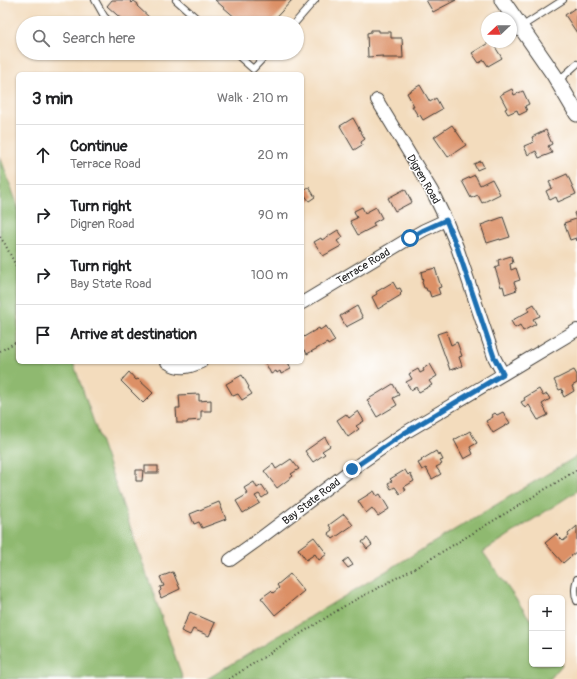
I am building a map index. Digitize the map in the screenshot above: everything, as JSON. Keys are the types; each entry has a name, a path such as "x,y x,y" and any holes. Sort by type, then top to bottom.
{"street":[{"path":"502,0 558,81 577,114"},
{"name":"Digren Road","path":"377,100 432,191 446,220 457,247 494,357 503,374"},
{"name":"Terrace Road","path":"304,302 415,236 446,220"},
{"name":"Bay State Road","path":"230,560 352,469 403,434 577,330"},
{"path":"170,364 172,366 183,368 197,364"}],"lane":[{"path":"95,0 104,16"},
{"path":"176,0 194,16"},
{"path":"301,16 315,0"},
{"path":"521,27 563,0"},
{"path":"243,60 253,69 261,60"},
{"path":"558,81 577,64"},
{"path":"577,579 575,595 577,601"}],"path":[{"path":"0,237 16,266"},
{"path":"0,351 16,342"},
{"path":"229,679 346,606 417,566 577,470"}],"green space":[{"path":"0,156 16,201 16,364 74,364 183,679 0,679"},
{"path":"577,456 577,491 483,552 529,618 529,667 560,667 550,679 207,679"}],"building":[{"path":"112,0 129,0 132,3 134,1 148,16 118,16 107,6"},
{"path":"215,0 292,0 277,16 234,16"},
{"path":"426,0 456,0 433,12"},
{"path":"575,8 577,10 577,33 565,15"},
{"path":"371,30 391,32 391,38 402,38 403,58 382,58 383,56 368,57 367,33 371,32"},
{"path":"481,48 496,48 502,58 488,66 484,60 479,63 472,53"},
{"path":"420,85 430,102 436,98 442,109 423,120 420,115 418,116 412,106 414,106 407,93"},
{"path":"512,89 514,95 523,91 529,104 525,106 527,111 519,115 517,110 508,114 505,109 507,108 500,95"},
{"path":"353,118 365,139 361,142 362,145 354,150 340,126"},
{"path":"452,125 466,145 448,157 434,137"},
{"path":"546,130 552,144 548,146 552,153 539,158 536,151 528,155 524,146 534,142 532,137"},
{"path":"481,161 484,167 477,170 474,164"},
{"path":"567,174 576,194 558,202 556,197 550,200 546,191 552,188 549,182"},
{"path":"475,175 480,185 492,179 500,194 482,203 478,195 471,198 462,181"},
{"path":"309,187 315,197 309,201 304,194 304,190"},
{"path":"405,189 412,202 395,211 388,198"},
{"path":"362,207 365,213 376,207 382,218 373,223 375,226 358,235 350,221 357,218 354,211"},
{"path":"577,212 577,241 576,238 570,240 564,223 576,219 574,213"},
{"path":"503,217 510,237 487,243 481,225"},
{"path":"338,230 343,237 337,241 341,246 323,256 314,242 321,238 322,240"},
{"path":"511,256 513,263 510,264 511,270 516,268 520,280 514,282 517,290 505,294 503,286 501,287 495,268 499,266 498,260"},
{"path":"435,268 441,287 438,288 440,294 431,297 429,291 424,288 421,272"},
{"path":"393,282 397,289 400,288 402,292 400,294 401,295 378,309 372,297 377,294 376,292"},
{"path":"534,304 540,316 533,319 536,324 523,331 520,325 515,328 511,321 529,311 527,308"},
{"path":"357,306 363,318 346,327 340,316"},
{"path":"326,326 335,341 328,345 327,343 307,354 304,351 304,337 319,328 320,330"},
{"path":"446,331 451,345 457,342 462,356 459,357 462,366 450,370 437,334"},
{"path":"266,364 289,364 291,369 281,374 280,371 277,373 276,371 271,374"},
{"path":"430,364 437,376 429,381 432,385 419,392 416,387 411,390 406,382 412,379 409,374 418,369 420,373"},
{"path":"574,370 577,375 577,383 572,386 574,391 564,397 562,389 559,390 554,380"},
{"path":"129,372 136,380 138,379 153,393 143,403 121,381"},
{"path":"242,375 252,394 242,400 238,394 233,396 226,384"},
{"path":"393,384 399,395 393,398 397,405 377,417 367,400"},
{"path":"539,389 543,396 547,394 550,399 542,404 548,415 538,420 529,405 525,408 521,402 525,400 524,398"},
{"path":"199,394 199,401 211,400 211,411 201,411 201,420 188,421 187,423 177,423 176,408 180,408 179,395"},
{"path":"358,411 364,421 356,426 359,429 348,437 337,420 346,414 349,418"},
{"path":"503,412 510,423 493,433 486,421 493,417 492,415 495,413 497,415"},
{"path":"470,431 477,443 470,447 473,454 464,459 454,440"},
{"path":"325,437 330,446 322,451 325,454 313,462 305,451"},
{"path":"436,451 438,455 440,454 443,460 440,461 442,464 436,467 441,474 432,479 426,468 422,470 418,463"},
{"path":"291,459 299,469 291,474 293,476 277,488 264,471 273,464 276,469"},
{"path":"145,466 158,466 158,473 145,473"},
{"path":"136,470 143,470 142,481 136,481"},
{"path":"405,470 408,475 410,473 414,481 404,487 406,490 400,494 395,487 391,489 388,483 392,481 390,479"},
{"path":"254,482 257,488 262,485 268,494 262,498 259,494 255,496 260,503 243,513 236,501 248,494 244,488"},
{"path":"374,491 377,496 380,494 389,509 378,516 372,508 366,513 358,501"},
{"path":"219,502 226,519 202,528 199,522 194,524 190,514"},
{"path":"344,514 353,525 333,539 328,533 332,530 329,525"},
{"path":"577,526 577,551 563,563 545,543 556,534 563,541"},
{"path":"314,537 327,554 319,560 315,554 306,560 298,549"},
{"path":"367,538 372,545 367,549 362,542"},
{"path":"348,558 353,565 348,568 343,562"},
{"path":"173,572 180,589 161,598 159,592 161,590 160,587 164,586 160,577"},
{"path":"290,574 304,591 275,615 261,598 271,591 273,593 279,588 277,585"},
{"path":"190,612 215,623 209,636 193,629 190,635 181,631"}],"route":[{"path":"352,469 403,434 503,374 494,357 457,247 446,220 410,238"}]}
